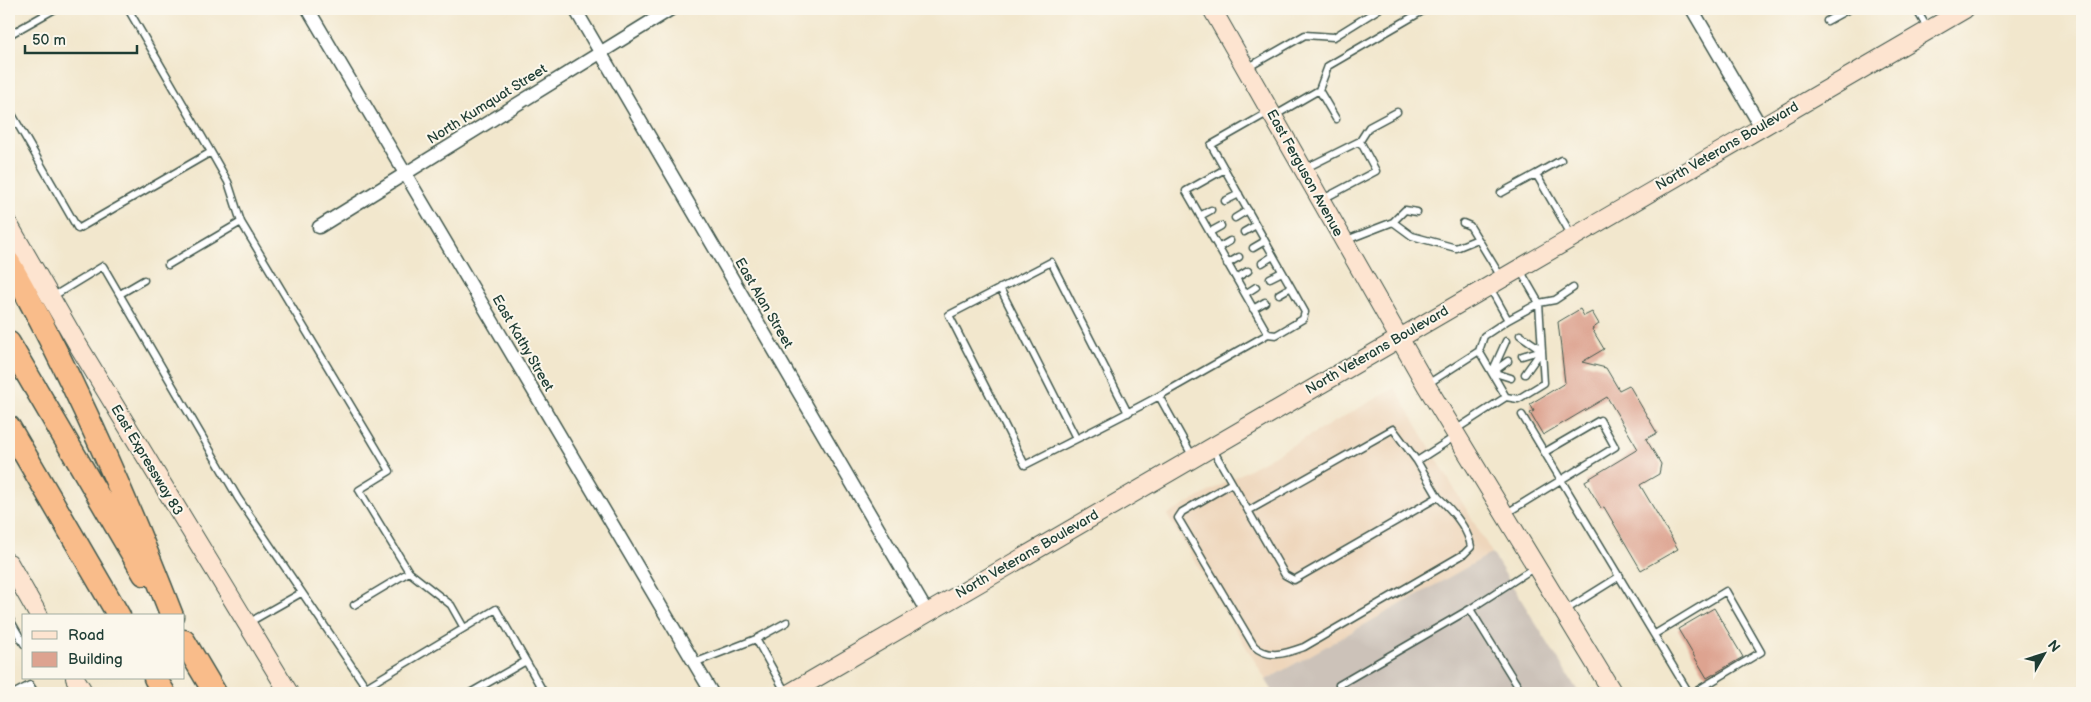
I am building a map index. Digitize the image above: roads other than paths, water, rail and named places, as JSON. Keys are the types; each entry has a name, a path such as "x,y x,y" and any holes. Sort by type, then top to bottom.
{"highway":[{"path":"9,263 91,421 141,535 169,614"},
{"path":"9,343 169,614"},
{"path":"9,427 118,614"},
{"path":"185,643 215,693"},
{"path":"156,680 164,693"}],"main road":[{"name":"East Ferguson Avenue","path":"1212,9 1426,385 1613,693"},
{"name":"North Veterans Boulevard","path":"790,693 1572,236 1965,9"},
{"name":"East Expressway 83","path":"9,224 51,298 289,693"},
{"path":"9,563 38,614"},
{"path":"76,680 84,693"}],"street":[{"name":"East Kathy Street","path":"308,9 712,693"},
{"name":"East Alan Street","path":"575,9 927,612"},
{"name":"North Kumquat Street","path":"320,227 600,51 672,9"},
{"path":"1692,9 1761,126"}],"lane":[{"path":"9,35 55,9"},
{"path":"128,9 228,182 241,222 390,471 359,490 409,572 451,605 464,628"},
{"path":"1246,68 1305,35 1334,37 1380,9"},
{"path":"1128,413 1051,262 949,315 1025,465 1128,413 1268,334 1276,335 1303,319 1305,312 1211,144 1319,90 1328,66 1426,9"},
{"path":"1827,21 1849,9"},
{"path":"1916,9 1928,30"},
{"path":"1319,90 1336,119"},
{"path":"9,109 78,229 211,152"},
{"path":"1303,170 1360,141 1369,126 1397,112"},
{"path":"1320,200 1376,171 1360,141"},
{"path":"1502,193 1561,160"},
{"path":"1225,169 1186,191 1268,334"},
{"path":"1536,174 1572,236"},
{"path":"1225,202 1239,194"},
{"path":"1200,216 1211,210"},
{"path":"1235,218 1248,210"},
{"path":"1343,241 1394,222 1405,210 1417,212"},
{"path":"168,265 241,222"},
{"path":"1394,222 1412,236 1456,248 1478,239"},
{"path":"1463,223 1470,226 1478,239 1508,320"},
{"path":"1244,232 1256,225"},
{"path":"1210,232 1221,226"},
{"path":"1218,248 1230,241"},
{"path":"1253,248 1265,241"},
{"path":"1262,263 1273,256"},
{"path":"1228,264 1239,257"},
{"path":"51,298 103,266 238,498 370,693"},
{"path":"1417,461 1506,398 1518,399 1544,383 1538,304 1519,267"},
{"path":"1236,278 1248,271"},
{"path":"1270,278 1282,272"},
{"path":"120,294 144,280"},
{"path":"1245,294 1256,287"},
{"path":"1279,294 1291,287"},
{"path":"1000,288 1076,438"},
{"path":"1426,385 1479,351 1484,336 1508,320 1538,304 1555,300 1573,288"},
{"path":"1253,309 1265,302"},
{"path":"1520,335 1542,350"},
{"path":"1492,372 1506,341"},
{"path":"1522,356 1542,350"},
{"path":"1524,374 1542,350"},
{"path":"1479,351 1506,398"},
{"path":"1492,372 1508,361"},
{"path":"1492,372 1511,378"},
{"path":"1159,396 1193,457"},
{"path":"1522,415 1545,452 1561,479 1655,634 1691,693 1761,652 1726,591 1655,634"},
{"path":"1504,514 1615,447 1600,420 1545,452"},
{"path":"1232,483 1182,512 1178,518 1254,646 1260,652 1285,654 1304,647 1464,554 1471,547 1470,540 1453,512 1438,497 1417,461 1393,428 1248,511"},
{"path":"1211,447 1285,575 1294,580 1438,497"},
{"path":"1343,693 1339,685 1470,609 1536,566"},
{"path":"354,605 409,572"},
{"path":"1564,611 1620,576"},
{"path":"246,624 302,593"},
{"path":"366,687 496,609 544,693"},
{"path":"1470,609 1522,693"},
{"path":"9,619 22,641"},
{"path":"694,663 756,639 787,622"},
{"path":"756,639 786,693"},
{"path":"470,693 526,661"},
{"path":"15,693 30,682 35,693"}]}
